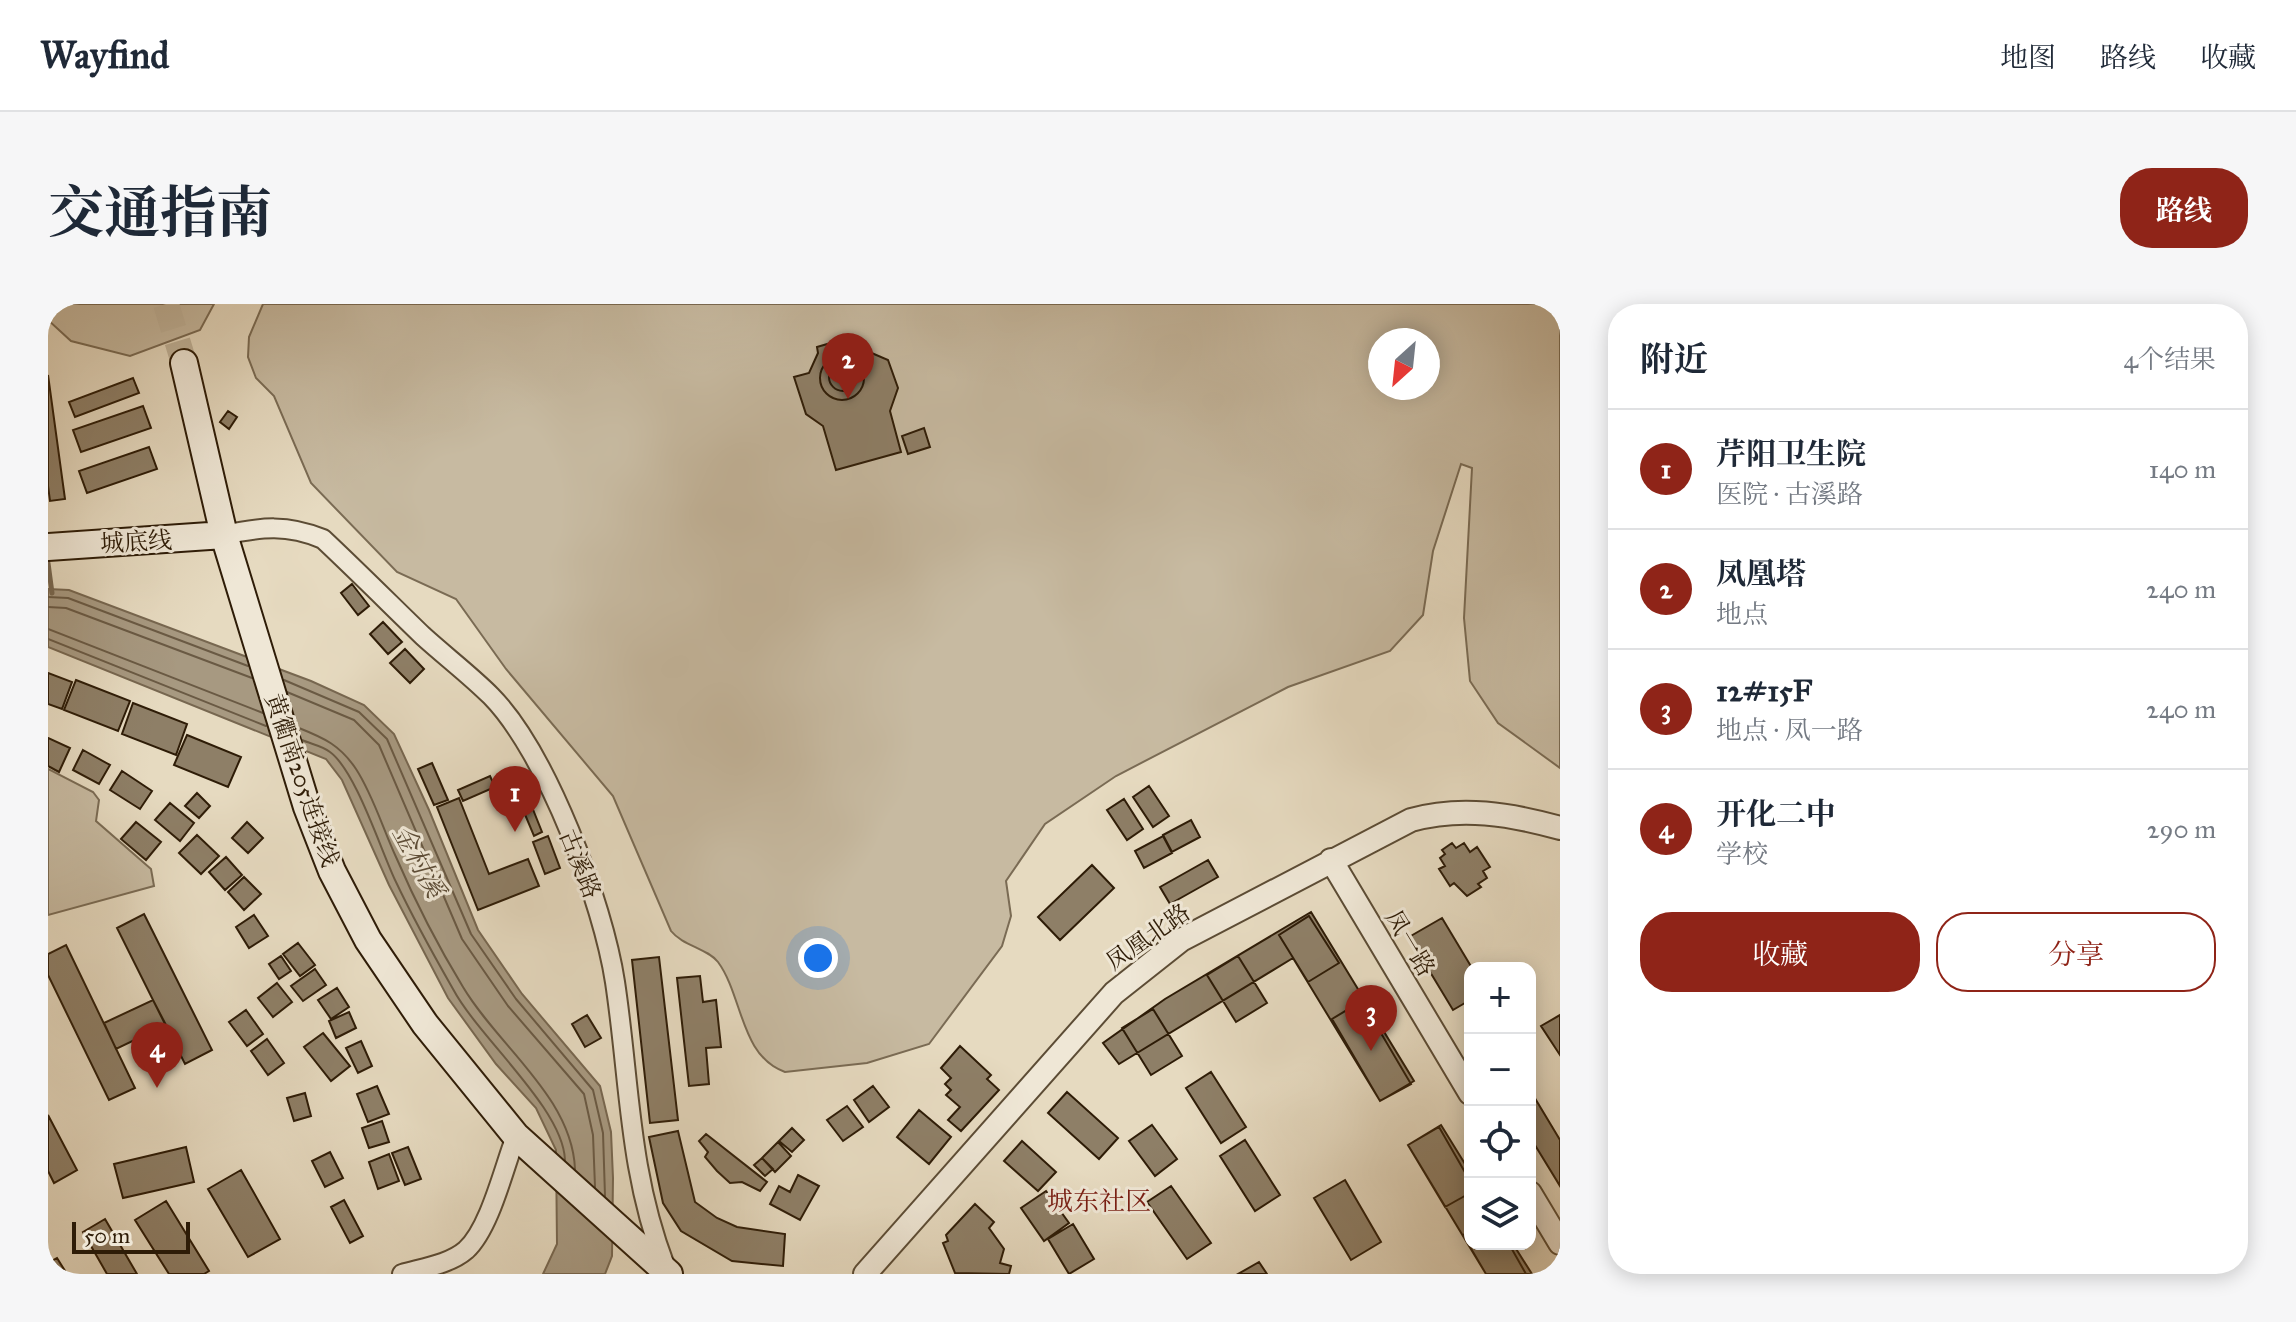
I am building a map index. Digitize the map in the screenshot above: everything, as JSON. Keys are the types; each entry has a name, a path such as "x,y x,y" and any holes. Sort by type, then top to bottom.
{"main road":[{"name":"黄衢南205连接线","path":"184,363 224,535 300,783 332,871 368,940 425,1024 516,1136 670,1273"},
{"name":"城底线","path":"48,547 224,535"}],"street":[{"name":"古溪路","path":"224,535 276,526 298,529 323,539 492,697 523,737 552,791 606,928 616,984 632,1142 646,1217 670,1273"},
{"name":"凤凰北路","path":"865,1274 1114,993 1181,940 1411,820 1445,811 1478,811 1560,828"},
{"name":"凤一路","path":"1331,860 1464,1083"},
{"path":"402,1274 447,1261 466,1250 480,1232 516,1136"},
{"path":"1536,1203 1560,1243"}],"shaded area":[{"path":"48,304 214,304 200,330 130,356 71,341 48,320"},
{"path":"263,304 1560,304 1560,768 1498,723 1470,681 1464,618 1472,468 1461,464 1433,551 1423,615 1390,651 1288,687 1116,776 1045,824 1006,881 1011,916 1002,946 929,1044 867,1063 785,1072 759,1053 718,962 671,931 613,796 506,669 456,599 397,572 311,483 274,396 256,378 248,357 249,337"},
{"path":"48,769 93,792 99,800 96,821 151,869 154,886 48,915"}],"water":[{"name":"金村溪","path":"48,589 69,590 311,681 364,705 394,734 478,930 522,994 600,1086 611,1132 613,1178 612,1256 605,1274 543,1274 557,1244 556,1150 536,1108 496,1064 448,998 389,885 342,780 326,759 48,647"}],"building":[{"path":"851,337 853,345 888,360 898,388 890,411 901,452 836,470 823,426 806,414 794,377 809,373 818,353 817,347"},
{"path":"842,356 857,363 864,378 857,393 842,400 827,393 820,378 827,363"},
{"path":"843,363 853,367 857,377 853,387 843,391 833,387 829,377 833,367"},
{"path":"48,375 65,499 50,501 48,486"},
{"path":"133,378 139,393 75,417 69,402"},
{"path":"143,406 151,428 81,452 73,430"},
{"path":"228,411 237,417 229,429 220,422"},
{"path":"924,428 930,447 908,454 902,436"},
{"path":"149,447 157,469 87,493 79,471"},
{"path":"352,584 369,606 358,615 341,593"},
{"path":"383,622 402,642 388,654 370,634"},
{"path":"405,649 424,669 410,683 390,663"},
{"path":"48,673 72,682 62,709 48,704"},
{"path":"76,680 130,701 118,731 64,710"},
{"path":"133,703 187,724 176,755 122,734"},
{"path":"187,735 241,757 228,787 174,765"},
{"path":"48,738 70,748 59,772 48,766"},
{"path":"83,750 110,765 99,784 73,770"},
{"path":"432,763 448,800 434,805 418,769"},
{"path":"122,771 152,791 140,809 110,790"},
{"path":"490,776 495,787 463,801 458,790"},
{"path":"1149,786 1169,816 1153,827 1133,797"},
{"path":"197,793 210,806 199,818 185,806"},
{"path":"459,798 489,874 528,859 539,886 478,910 437,807"},
{"path":"1124,799 1143,829 1127,840 1107,810"},
{"path":"530,802 542,832 534,836 521,805"},
{"path":"170,803 194,823 180,841 155,820"},
{"path":"1191,820 1200,837 1172,852 1163,835"},
{"path":"136,822 161,842 146,860 121,839"},
{"path":"247,822 263,838 248,853 232,838"},
{"path":"197,835 219,856 201,874 179,853"},
{"path":"548,836 560,868 545,874 533,842"},
{"path":"1163,836 1172,853 1144,868 1135,851"},
{"path":"1452,843 1456,848 1464,843 1470,852 1477,847 1490,867 1483,871 1487,878 1478,884 1481,887 1467,896 1454,883 1450,886 1439,869 1445,866 1440,858 1445,854 1442,850"},
{"path":"226,857 242,875 225,890 209,872"},
{"path":"1208,860 1218,877 1170,904 1160,887"},
{"path":"1092,865 1114,888 1060,940 1038,917"},
{"path":"244,877 261,894 244,910 228,892"},
{"path":"1311,912 1414,1081 1380,1101 1293,958 1119,1064 1103,1043 1165,999"},
{"path":"144,914 212,1050 185,1064 117,928"},
{"path":"254,915 268,936 249,948 236,927"},
{"path":"1309,916 1339,963 1308,982 1279,935"},
{"path":"1442,918 1468,962 1464,962 1464,1004 1453,1010 1409,937"},
{"path":"298,943 315,965 300,976 283,954"},
{"path":"66,945 135,1088 109,1100 48,975 48,954"},
{"path":"281,956 291,971 279,979 269,964"},
{"path":"1238,956 1267,1003 1236,1022 1207,975"},
{"path":"659,957 678,1120 650,1123 632,960"},
{"path":"315,969 326,985 303,1001 291,986"},
{"path":"700,976 703,1002 716,1000 721,1047 706,1048 709,1084 689,1086 677,978"},
{"path":"277,983 292,1002 273,1017 258,998"},
{"path":"337,988 349,1007 331,1019 318,1000"},
{"path":"153,1000 166,1025 116,1049 104,1023"},
{"path":"1362,1001 1411,1084 1380,1101 1332,1019"},
{"path":"1153,1009 1182,1056 1151,1075 1122,1028"},
{"path":"246,1010 263,1034 247,1046 229,1022"},
{"path":"349,1012 356,1028 336,1038 329,1021"},
{"path":"587,1015 601,1038 585,1047 572,1024"},
{"path":"1560,1015 1560,1055 1541,1026"},
{"path":"323,1033 350,1066 331,1081 304,1047"},
{"path":"267,1039 284,1063 268,1075 251,1051"},
{"path":"361,1041 372,1066 358,1073 346,1048"},
{"path":"960,1046 991,1075 987,1079 999,1090 961,1131 948,1120 960,1107 946,1095 951,1090 945,1084 951,1078 941,1068"},
{"path":"1211,1072 1246,1127 1221,1143 1186,1088"},
{"path":"377,1086 389,1114 368,1122 357,1094"},
{"path":"873,1086 889,1107 869,1122 854,1100"},
{"path":"1067,1092 1118,1138 1099,1159 1048,1113"},
{"path":"305,1093 311,1116 294,1121 287,1098"},
{"path":"1536,1100 1560,1140 1560,1186 1536,1147"},
{"path":"847,1106 863,1127 843,1141 827,1120"},
{"path":"919,1110 951,1137 929,1164 897,1137"},
{"path":"48,1115 77,1170 54,1183 48,1171"},
{"path":"382,1121 389,1142 369,1148 362,1128"},
{"path":"1152,1125 1177,1159 1155,1176 1129,1141"},
{"path":"1441,1125 1464,1162 1464,1238 1408,1145"},
{"path":"1439,1127 1464,1171 1464,1196 1445,1207 1408,1145"},
{"path":"792,1128 804,1140 792,1152 779,1141"},
{"path":"678,1131 695,1202 717,1218 737,1227 785,1234 783,1266 732,1261 681,1231 663,1203 649,1137"},
{"path":"706,1134 767,1182 760,1191 742,1182 730,1183 717,1171 705,1157 708,1152 699,1141"},
{"path":"1245,1140 1280,1195 1255,1211 1220,1156"},
{"path":"1022,1141 1056,1172 1038,1191 1004,1161"},
{"path":"778,1142 791,1156 775,1172 762,1158"},
{"path":"186,1147 194,1182 123,1198 114,1164"},
{"path":"408,1147 421,1179 405,1185 392,1153"},
{"path":"330,1152 343,1178 325,1187 312,1161"},
{"path":"389,1154 399,1181 378,1189 369,1162"},
{"path":"762,1158 773,1169 765,1176 754,1165"},
{"path":"241,1170 280,1239 248,1257 208,1189"},
{"path":"798,1175 819,1186 800,1220 770,1204 779,1186 790,1192"},
{"path":"1345,1180 1381,1242 1351,1260 1314,1198"},
{"path":"1171,1186 1211,1243 1187,1259 1147,1202"},
{"path":"1046,1191 1069,1223 1044,1241 1021,1208"},
{"path":"344,1200 363,1236 350,1243 331,1207"},
{"path":"166,1201 209,1271 204,1274 169,1274 135,1220"},
{"path":"975,1204 994,1222 989,1228 1004,1249 1000,1263 1011,1266 1009,1274 955,1273 943,1243 948,1241 946,1235"},
{"path":"105,1219 137,1274 107,1274 83,1232"},
{"path":"1073,1224 1094,1259 1069,1274 1048,1239"},
{"path":"1471,1250 1517,1250 1532,1274 1486,1274"},
{"path":"1472,1250 1512,1250 1526,1274 1486,1274"},
{"path":"57,1258 67,1274 48,1274 48,1263"},
{"path":"1259,1262 1267,1274 1238,1274"},
{"path":"1259,1262 1267,1274 1238,1274"}],"waterway":[{"path":"48,563 52,593"}],"tunnel":[{"path":"166,304 184,363"}],"place":[{"name":"凤凰塔","path":"848,399"},
{"name":"芹阳卫生院","path":"515,832"},
{"name":"12#15F","path":"1371,1051"},
{"name":"开化二中","path":"157,1088"}],"district":[{"name":"城东社区","path":"1099,1201"}]}
